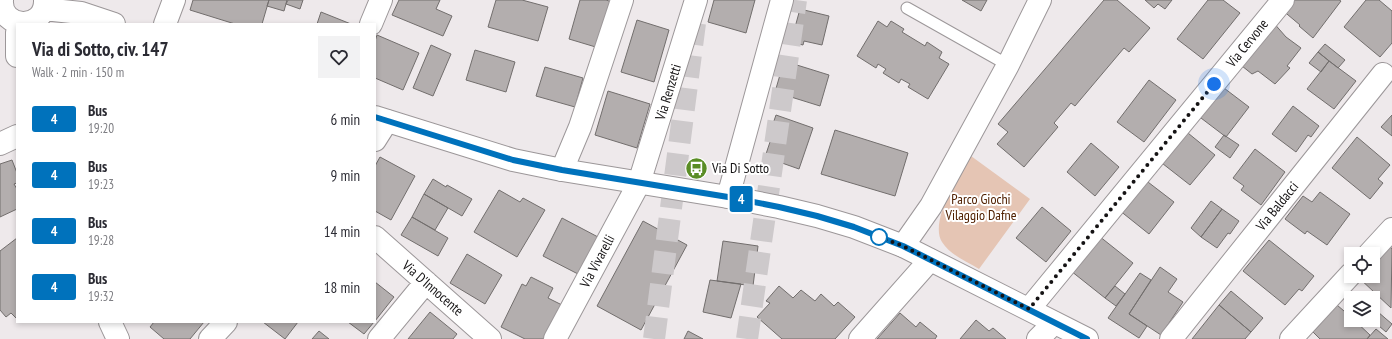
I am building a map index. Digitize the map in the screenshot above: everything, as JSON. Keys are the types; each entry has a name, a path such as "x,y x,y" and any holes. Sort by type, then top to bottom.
{"street":[{"path":"2,0 3,9 7,16 16,25"},
{"path":"165,23 174,0"},
{"path":"371,23 381,0"},
{"path":"562,170 580,127 622,0"},
{"name":"Via Renzetti","path":"638,183 696,0"},
{"path":"728,197 782,0"},
{"path":"903,246 931,206 1008,65 1040,0"},
{"name":"Via Cervone","path":"1029,309 1283,0"},
{"path":"25,23 36,19 44,4 81,13 111,23"},
{"name":"Via Baldacci","path":"1171,339 1383,74"},
{"path":"376,136 381,119 513,160 562,170 728,197 817,216 854,227 903,246 1087,339"},
{"path":"0,144 16,136"},
{"name":"Via Vivarelli","path":"555,339 638,183"},
{"path":"1375,247 1392,229"},
{"name":"Via D'Innocente","path":"376,238 490,339"},
{"path":"860,339 930,260"},
{"path":"379,339 426,282"},
{"path":"1291,339 1344,282"},
{"path":"110,323 118,339"},
{"path":"210,339 225,323"},
{"path":"1038,339 1054,323"}],"lane":[{"path":"907,8 1008,65"}],"green space":[{"name":"Parco Giochi Vilaggio Dafne","path":"971,156 1030,199 979,269 949,251 942,242 939,233 939,223 942,210 953,185"}],"building":[{"path":"193,0 269,0 262,23 232,23 190,10"},
{"path":"269,0 287,0 284,11 267,6"},
{"path":"288,0 303,0 300,9 286,4"},
{"path":"399,0 440,0 436,9 452,16 443,36 392,15"},
{"path":"496,0 522,0 548,7 538,41 488,27"},
{"path":"580,0 606,0 612,2 599,48 569,39"},
{"path":"714,0 755,0 746,33 708,22"},
{"path":"962,0 987,0 981,11"},
{"path":"1104,0 1117,0 1150,28 1129,52 1124,48 1075,106 1071,103 1054,123 1058,127 1024,167 997,144 1008,132 998,124"},
{"path":"1145,0 1172,0 1165,9 1158,4 1154,8"},
{"path":"1208,0 1223,0 1240,13 1203,59 1177,39"},
{"path":"1288,0 1341,1 1313,38 1281,9"},
{"path":"1366,0 1379,0 1392,11 1392,43 1380,57 1344,27"},
{"path":"800,9 829,16 822,45 804,41 803,45 791,42"},
{"path":"321,12 348,23 317,23"},
{"path":"637,20 669,30 654,82 621,72"},
{"path":"878,21 887,27 891,21 904,29 902,32 925,46 927,42 942,52 939,58 949,64 928,99 908,87 910,84 901,79 899,83 883,73 886,69 878,64 876,68 857,56"},
{"path":"1272,21 1286,37 1301,48 1287,66 1290,68 1275,84 1258,71 1252,74 1237,62"},
{"path":"377,35 419,53 403,90 376,78"},
{"path":"1325,44 1345,60 1338,68 1318,52"},
{"path":"431,45 451,54 433,96 413,88"},
{"path":"475,50 515,62 506,92 466,80"},
{"path":"1318,52 1329,61 1321,72 1309,63"},
{"path":"784,61 829,75 820,106 775,92"},
{"path":"1329,61 1356,81 1334,109 1307,89"},
{"path":"545,67 583,78 575,107 536,96"},
{"path":"1149,80 1176,100 1144,142 1117,122"},
{"path":"1220,85 1249,107 1226,137 1197,115"},
{"path":"608,91 650,104 637,148 595,135"},
{"path":"1293,106 1319,126 1311,137 1308,135 1296,152 1272,134"},
{"path":"776,115 813,128 799,169 765,157 771,139 768,138"},
{"path":"1392,115 1392,136 1381,127"},
{"path":"1183,129 1215,155 1190,185 1158,160"},
{"path":"835,130 908,153 895,196 821,174"},
{"path":"1224,135 1239,145 1230,158 1215,147"},
{"path":"1357,137 1390,165 1378,179 1383,183 1370,199 1332,168"},
{"path":"1091,143 1119,167 1095,196 1067,172"},
{"path":"1255,149 1285,172 1261,205 1241,190 1244,186 1233,178"},
{"path":"380,157 415,176 391,220 376,212 376,164"},
{"path":"12,160 16,170 16,183 14,184 16,187 16,209 0,217 0,164"},
{"path":"433,179 472,199 462,216 424,194"},
{"path":"1144,179 1174,202 1149,234 1119,210"},
{"path":"499,190 520,202 523,198 545,210 517,257 474,232"},
{"path":"1320,192 1350,214 1327,245 1307,231 1305,234 1285,219 1303,196 1312,202"},
{"path":"424,194 448,208 435,230 412,217"},
{"path":"1211,201 1222,209 1201,237 1191,228"},
{"path":"1042,207 1071,231 1046,262 1016,238"},
{"path":"1222,209 1239,221 1230,234 1228,233 1217,248 1201,237"},
{"path":"412,217 448,238 438,256 401,235"},
{"path":"562,218 598,237 578,274 543,256"},
{"path":"643,221 687,245 641,330 597,306"},
{"path":"1099,236 1133,263 1105,298 1071,271"},
{"path":"16,239 16,318 11,313 6,317 0,310 0,251"},
{"path":"1269,240 1314,276 1302,291 1299,289 1285,305 1243,271"},
{"path":"723,241 758,246 753,286 717,281"},
{"path":"1389,245 1392,249 1391,308 1380,298 1380,291 1373,291 1364,283 1380,283 1380,254"},
{"path":"467,254 502,275 485,304 450,283"},
{"path":"1160,267 1177,279 1168,292 1183,302 1161,335 1129,314"},
{"path":"1140,273 1151,280 1129,314 1147,326 1139,338 1108,318"},
{"path":"531,277 553,288 548,298 562,305 545,339 525,339 501,327 522,284 526,286"},
{"path":"710,280 741,284 731,318 703,312"},
{"path":"376,283 394,297 376,320"},
{"path":"779,286 793,298 801,290 815,301 821,294 834,306 838,302 855,317 835,339 782,339 757,317 770,303 766,301"},
{"path":"1115,286 1125,294 1116,306 1105,298"},
{"path":"1231,291 1263,318 1251,332 1219,305"},
{"path":"1219,305 1251,332 1245,339 1192,339"},
{"path":"1337,305 1344,311 1344,327 1361,327 1370,335 1367,339 1320,339 1313,332"},
{"path":"430,312 457,334 453,339 408,339"},
{"path":"900,313 916,327 920,322 937,336 935,339 877,339"},
{"path":"1380,314 1392,324 1386,332 1380,327"},
{"path":"976,320 989,331 993,328 1006,339 960,339"},
{"path":"153,323 203,323 190,339 164,339 150,327"},
{"path":"264,323 297,323 285,339"},
{"path":"349,323 373,323 364,334"},
{"path":"1376,329 1388,339 1367,339"},
{"path":"319,331 329,339 312,339"},
{"path":"688,331 703,339 684,339"}],"tunnel":[{"path":"747,339 796,0"},
{"path":"654,339 695,23"}],"bus line":[{"name":"4","path":"376,117 513,160 562,170 728,197 779,207 854,227 903,246 1087,339"}],"place":[{"name":"Via Di Sotto","path":"696,168"}],"route":[{"path":"879,237 903,246 1029,309 1214,84"}]}
